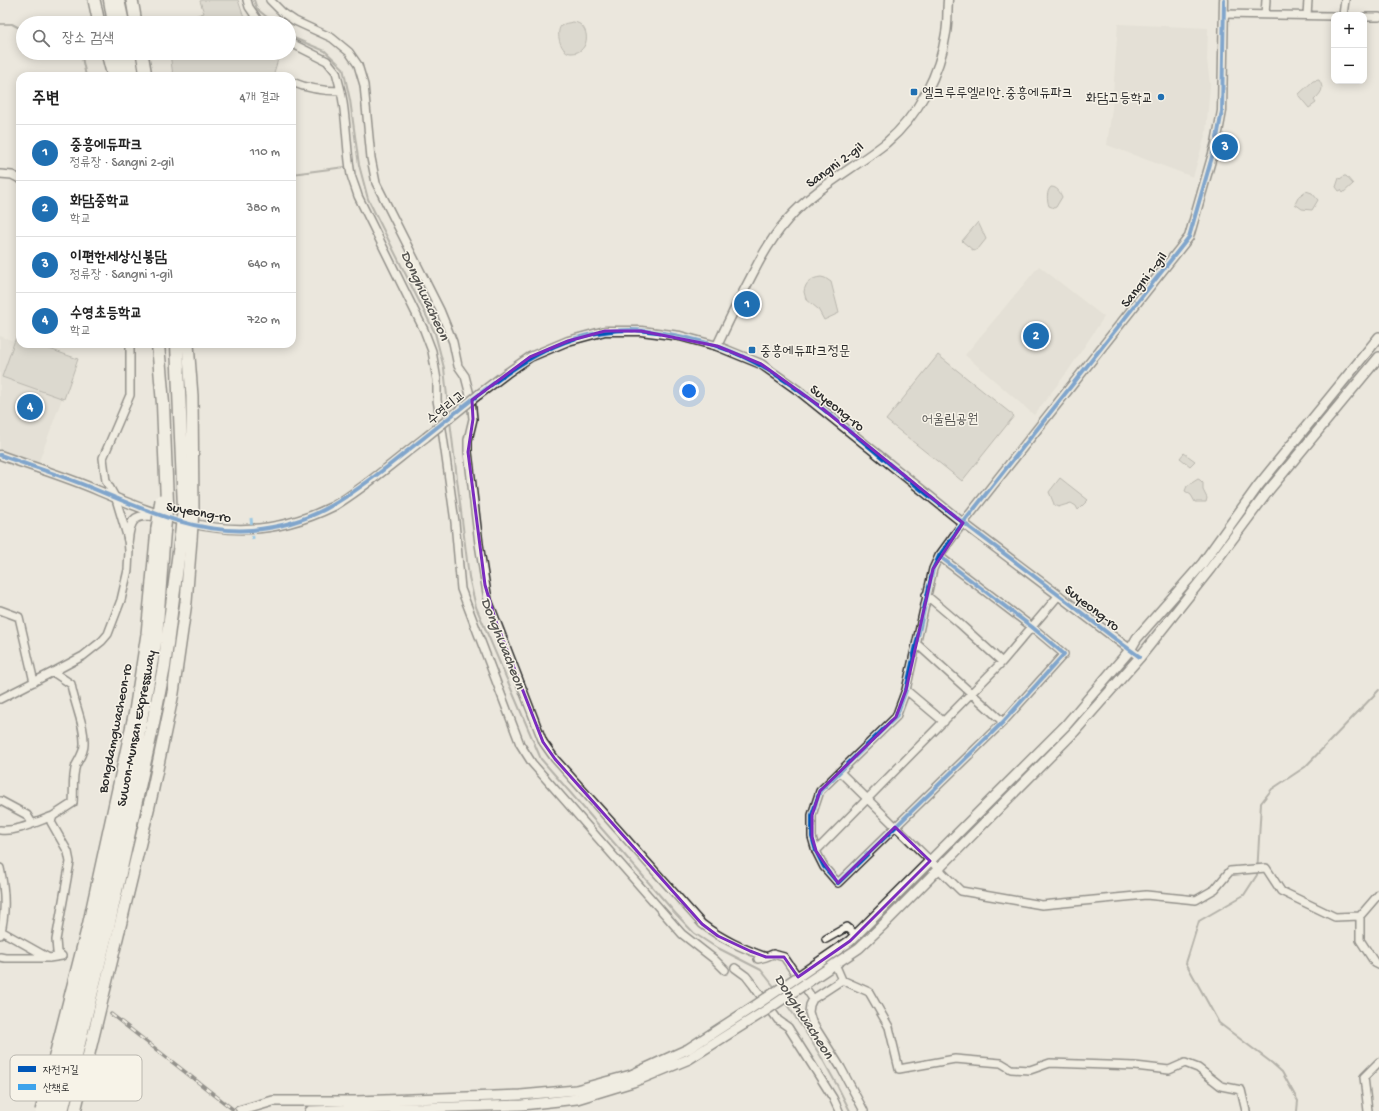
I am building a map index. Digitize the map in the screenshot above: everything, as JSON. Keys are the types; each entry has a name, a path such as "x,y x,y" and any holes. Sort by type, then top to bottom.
{"highway":[{"path":"94,0 97,16"},
{"path":"102,0 104,16"},
{"path":"110,0 113,16"},
{"path":"118,0 121,16"},
{"path":"132,0 135,16"},
{"path":"109,60 113,72"},
{"path":"111,60 113,72"},
{"path":"120,60 121,72"},
{"path":"131,60 133,72"},
{"path":"143,60 146,72"},
{"path":"152,348 164,501"},
{"name":"Suwon-Munsan Expressway","path":"68,1055 104,926 156,637 160,530 164,501 163,404 158,348"},
{"name":"Suwon-Munsan Expressway","path":"75,1055 104,926 151,733 186,538 188,509 177,348"},
{"path":"188,348 192,396 188,509"},
{"path":"61,1055 104,926"},
{"path":"84,1055 104,926"},
{"path":"42,1111 45,1101"},
{"name":"Suwon-Munsan Expressway","path":"52,1111 55,1101"},
{"name":"Suwon-Munsan Expressway","path":"62,1111 64,1101"},
{"path":"75,1111 77,1101"}],"main road":[{"path":"239,1111 272,1101 357,1101 521,1095 576,1090 631,1075 688,1049 799,976 850,941 1066,725 1130,650 1137,638 1202,564 1258,486 1379,337"},
{"path":"310,1111 522,1105 577,1099 633,1082 689,1059 765,1011 859,948 1074,732 1140,657 1210,569 1269,490 1379,357"}],"street":[{"path":"247,0 249,7 255,16"},
{"path":"270,0 288,16"},
{"name":"Sangni 2-gil","path":"717,346 734,308 766,248 787,219 808,199 886,142 906,122 925,96 939,64 946,33 948,0"},
{"name":"Sangni 1-gil","path":"963,523 1189,237 1216,143 1222,111 1224,0"},
{"path":"1265,14 1266,0"},
{"path":"1307,15 1308,0"},
{"path":"1343,12 1345,0"},
{"path":"1224,14 1331,16"},
{"path":"1367,17 1379,17"},
{"path":"296,20 332,38 349,52 358,65 364,85 371,158 376,183 440,310 453,342 458,366 465,376 472,399 473,418 468,440 468,452 485,586 488,600 497,625 543,742 555,759 702,924 718,936 735,945 766,957"},
{"path":"296,46 327,61 336,72 344,104 351,171 358,196 424,330 432,351 437,380 437,400 455,522 461,589 520,744 532,763 682,934 714,959 725,970"},
{"path":"296,84 307,88 323,91 341,91"},
{"path":"0,174 12,175 16,177"},
{"name":"Suyeong-ro","path":"478,395 530,357 568,341 605,331 641,331 680,336 717,346 761,364 800,391 963,523 1140,657"},
{"path":"0,700 92,650 108,634 115,617 121,600 128,570 129,551 128,540 116,499 106,481 103,458 130,395 130,348"},
{"name":"수영리교","path":"426,437 478,395"},
{"name":"Suyeong-ro","path":"0,455 99,491 164,517 185,523 218,529 249,530 302,520 333,506 355,492 426,437"},
{"path":"128,540 131,524 137,517 148,515 164,517"},
{"path":"939,556 1032,627 1064,654 1003,722 838,883 824,867 816,851 812,836 812,815 820,791 896,717 906,690 933,569 939,556 963,523"},
{"path":"926,595 1002,662"},
{"path":"816,851 972,694 1002,662 1059,595"},
{"path":"0,610 19,617 34,682"},
{"path":"917,644 1003,722"},
{"path":"0,830 16,830 53,816 73,803 74,774 85,747 82,725 70,684 53,672"},
{"path":"906,690 944,722"},
{"path":"840,772 961,891 1042,905 1146,895 1196,900 1216,889 1230,871 1266,868 1281,891 1335,917 1360,916"},
{"path":"1,801 27,815 32,823"},
{"path":"0,957 49,958 62,956 57,952 56,940 70,862 68,852 51,822 53,816"},
{"path":"0,868 3,882 4,903 1,933 49,958"},
{"path":"1379,894 1360,916 1360,940 1375,963 1379,965"},
{"path":"826,939 847,927 856,935"},
{"path":"758,959 773,954 784,956 813,999"},
{"path":"835,964 842,980 869,992 889,1027 899,1069 955,1060 1001,1063 1011,1069 1017,1070 1030,1070 1050,1063 1135,1066 1169,1070 1185,1063 1198,1068 1221,1086 1241,1090 1246,1111"},
{"path":"735,968 746,976 778,1020 788,1026 833,1098 839,1111"},
{"path":"842,980 813,999 809,1012 812,1022 841,1068 864,1111"},
{"path":"1368,1111 1364,1077 1379,1062"}],"highlighted area":[{"path":"605,331 641,331 717,346 761,364 818,405 963,523 933,569 906,690 896,717 820,791 812,815 812,837 816,851 838,883 895,827 930,861 850,941 798,977 784,957 766,957 750,951 718,936 702,924 555,759 543,742 495,619 485,585 468,452 473,419 472,400 530,357 568,341"}],"shaded area":[{"name":"화담고등학교","path":"1118,24 1208,28 1207,60 1210,84 1206,132 1193,177 1107,145 1112,109"},
{"path":"1039,266 1104,317 1068,371 1034,415 965,355"},
{"path":"0,336 16,342 16,348 33,348 75,363 38,464 0,450"}],"green space":[{"path":"238,0 243,16 195,16 204,13 200,1"},
{"path":"573,22 583,27 586,32 586,38 583,48 578,52 572,53 568,52 562,47 559,38 559,29 562,25"},
{"path":"171,60 278,60 274,72 172,72"},
{"path":"1319,80 1322,86 1321,91 1314,100 1316,103 1309,108 1299,94 1313,81"},
{"path":"1346,176 1353,184 1343,193 1336,187 1339,178 1340,179"},
{"path":"1051,187 1058,190 1062,197 1054,208 1049,206 1047,196"},
{"path":"1306,191 1312,193 1318,200 1312,210 1302,209 1295,204 1299,196"},
{"path":"978,222 986,239 978,249 974,251 962,241"},
{"path":"821,277 831,282 839,313 824,320 818,309 806,299 804,292 809,282 814,278"},
{"path":"16,337 16,348 46,348 78,359 64,399 2,377"},
{"name":"어울림공원","path":"938,355 1014,416 962,481 886,420"},
{"path":"1184,453 1195,461 1190,466 1180,458"},
{"path":"1060,478 1088,500 1078,510 1076,506 1071,503 1058,507 1054,505 1049,492"},
{"path":"1198,479 1203,483 1203,490 1207,498 1206,502 1195,502 1191,495 1185,491 1187,486"}],"waterway":[{"name":"Donghwacheon","path":"254,0 257,9 266,16"},
{"path":"0,24 12,24 16,26"},
{"name":"Donghwacheon","path":"296,39 325,51 343,68 350,100 359,165 368,199 435,333 444,368 449,415"},
{"path":"83,60 85,72"},
{"path":"296,173 345,167"},
{"name":"Donghwacheon","path":"450,421 469,577 476,607 541,759 694,933 714,946 761,970 776,989"},
{"path":"1297,1111 1298,1101 1282,1072 1219,1023 1186,963 1199,921 1244,895 1257,875 1261,803 1272,789 1305,767 1379,690"},
{"name":"Donghwacheon","path":"784,1001 820,1054 850,1111"}],"railway":[{"path":"111,1014 235,1111"}],"marked path":[{"path":"251,518 253,539"}],"cycle path":[{"path":"939,556 1032,627 1064,654 1003,722 838,883 824,867 816,851 812,837 812,815 820,791 896,717 906,690 933,569 939,556 963,523 1189,237 1216,143 1222,111 1224,0"},
{"path":"0,455 75,481 173,520 193,525 232,530 252,530 273,527 309,517 340,501 387,467 506,374 543,352 582,336 604,332 617,330 659,332 701,341 731,351 764,367 794,387 824,409 945,509 1140,657"}],"place":[{"name":"엘크루루엘리안.중흥에듀파크","path":"914,92"},
{"name":"화담고등학교","path":"1161,97"},
{"name":"이편한세상신봉담","path":"1225,147"},
{"name":"중흥에듀파크","path":"747,304"},
{"name":"화담중학교","path":"1036,336"},
{"name":"중흥에듀파크정문","path":"752,350"},
{"name":"수영초등학교","path":"30,407"}]}
